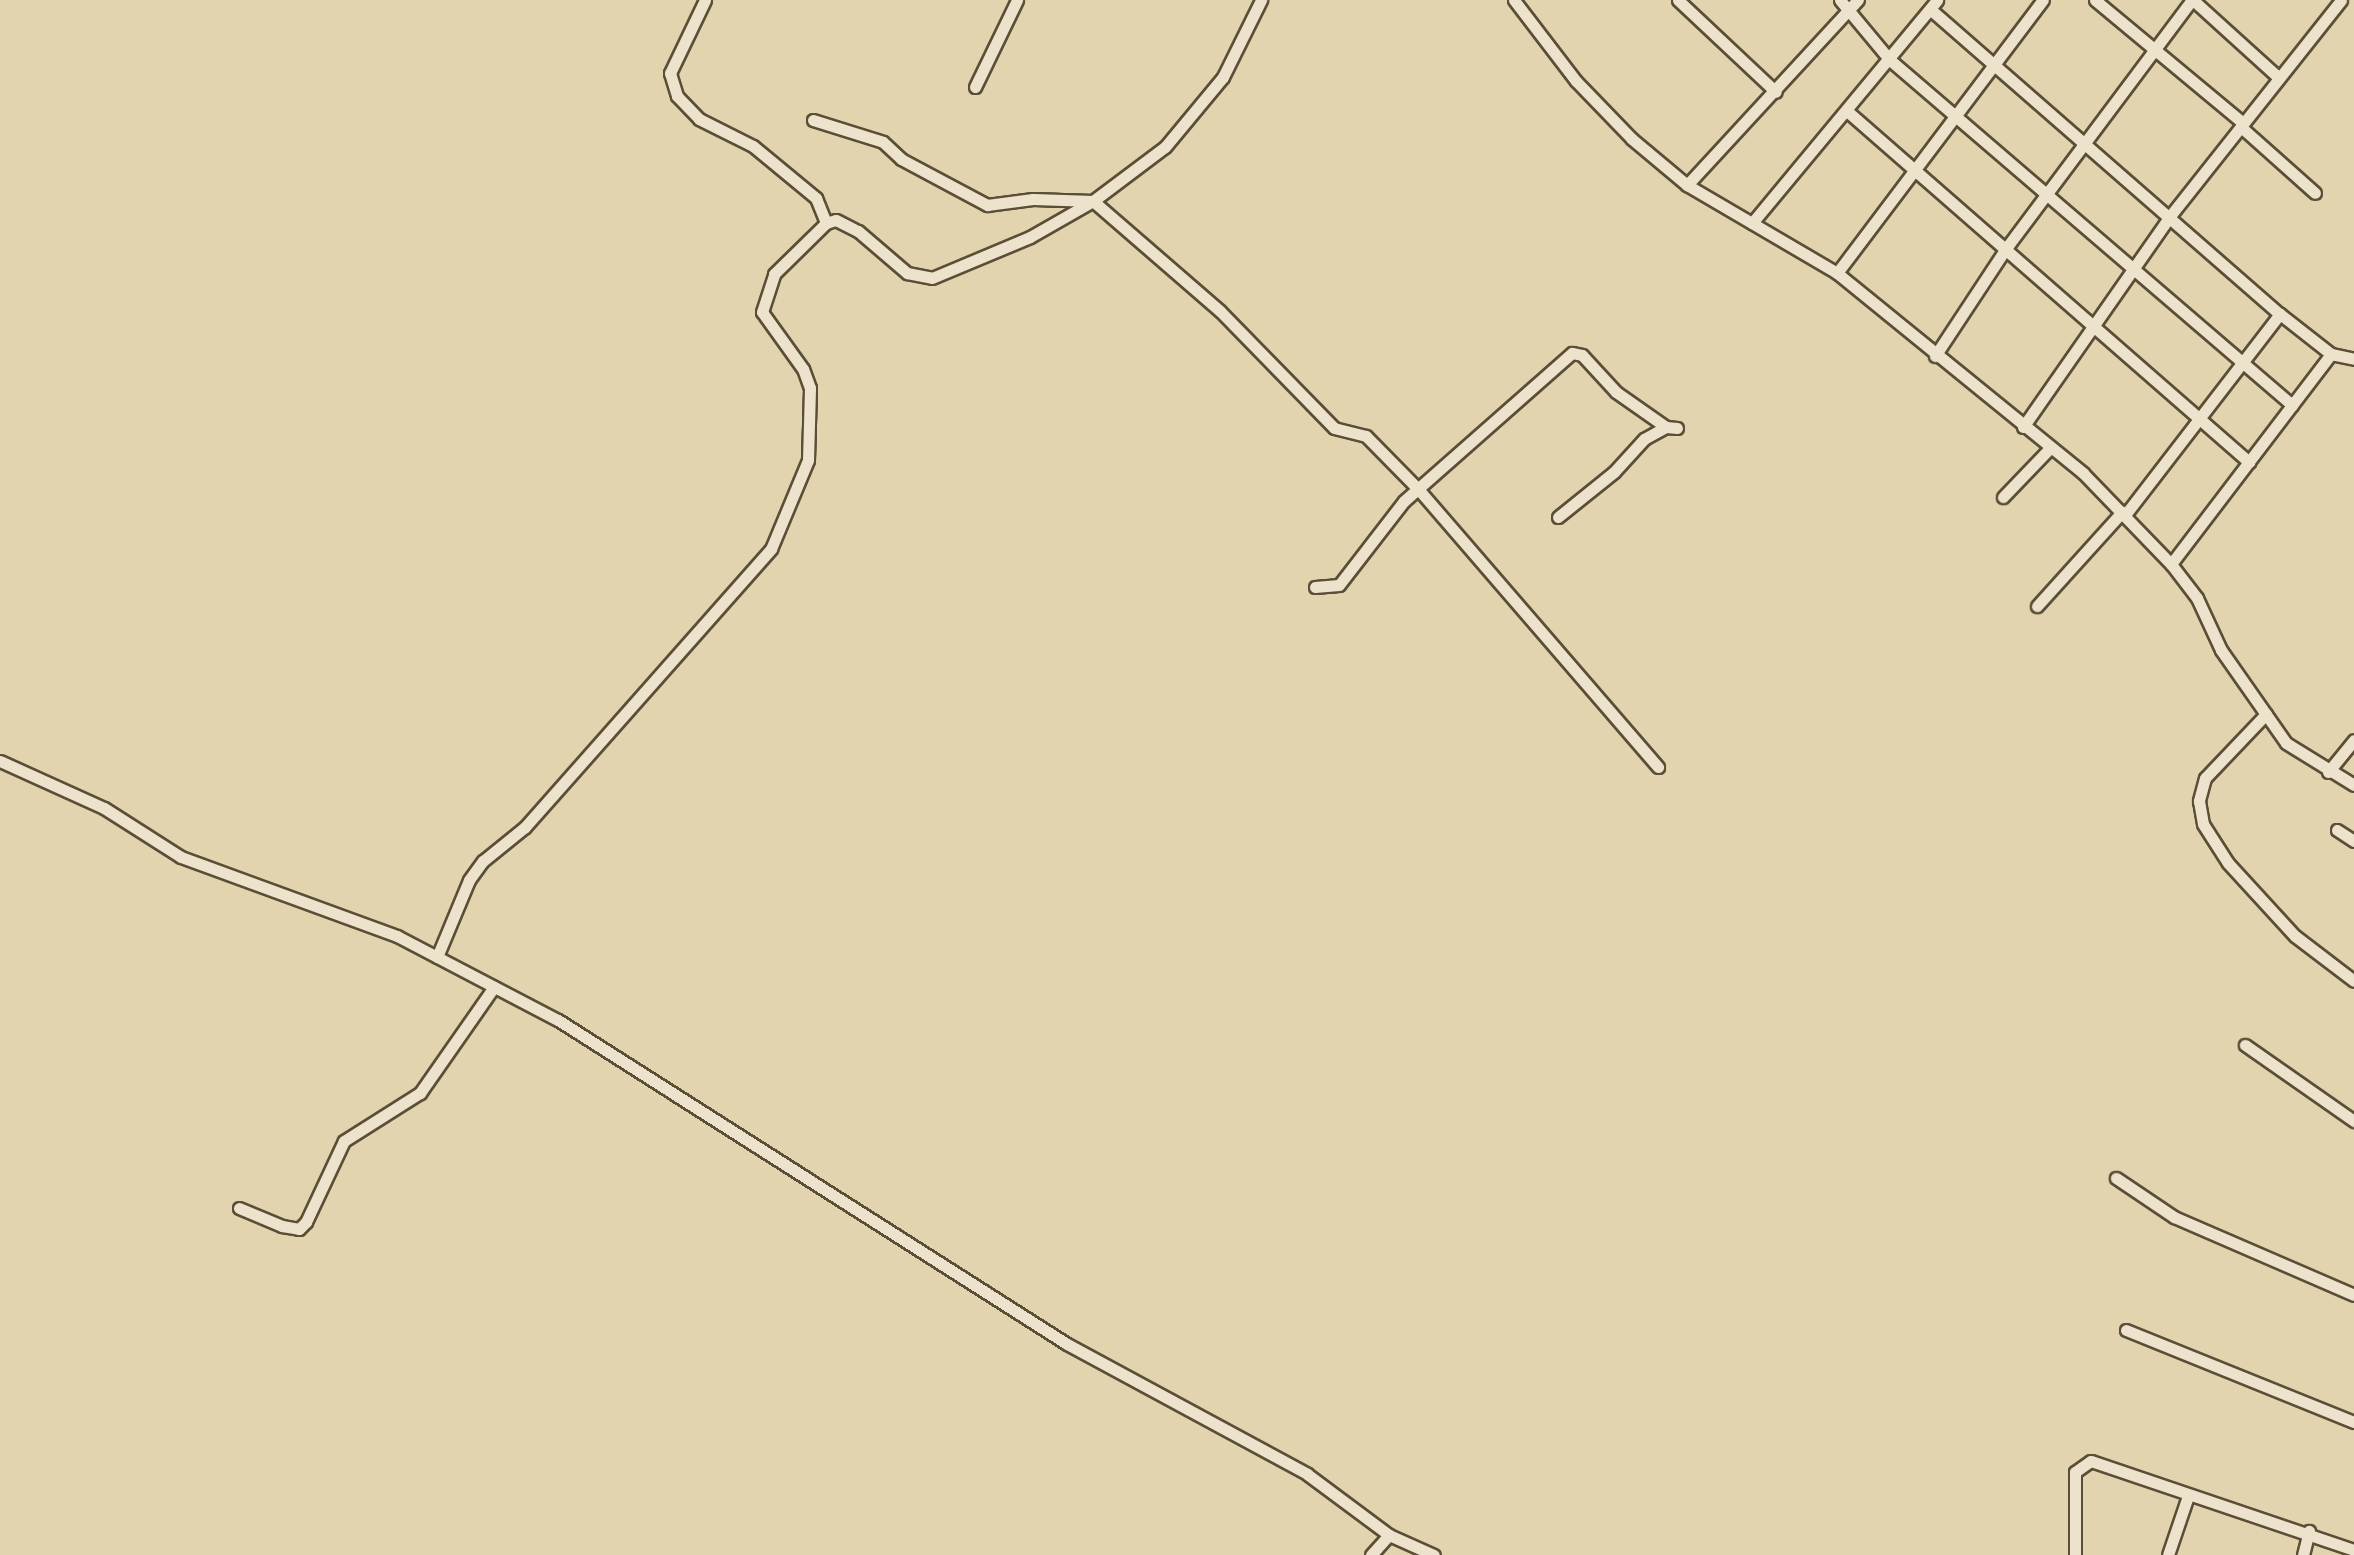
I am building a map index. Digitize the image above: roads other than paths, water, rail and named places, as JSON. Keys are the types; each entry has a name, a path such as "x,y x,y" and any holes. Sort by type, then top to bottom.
{"street":[{"path":"705,0 670,73 677,96 699,119 753,146 816,198 826,223"},
{"path":"975,87 1017,0"},
{"path":"437,957 469,880 483,861 525,827 771,549 808,460 810,388 803,369 762,312 774,274 826,223 845,223 907,273 932,278 1030,237 1093,201 1165,147 1223,77 1261,0"},
{"path":"1514,0 1523,6 1632,139 1687,185 1837,273 2050,448 2123,514 2171,564 2197,598 2221,650 2286,743 2328,772 2354,785"},
{"path":"1678,0 1776,92"},
{"path":"1840,0 1847,15 1890,60 1957,114 2292,405"},
{"path":"1687,185 1858,0"},
{"path":"1837,273 2043,0"},
{"path":"2095,0 2155,48 2315,193"},
{"path":"1935,356 2007,247 2192,0 2279,78"},
{"path":"2023,427 2170,216 2341,0"},
{"path":"1752,223 1934,5 2280,314 2331,354 2354,359"},
{"path":"1847,111 1918,169 2201,416 2249,462"},
{"path":"813,120 883,142 901,159 987,205 1033,199 1093,201 1220,311 1334,428 1366,436 1419,490 1658,767"},
{"path":"2037,606 2123,514 2280,314"},
{"path":"1315,587 1339,585 1419,490 1572,353 1582,355 1616,392 1672,427 1644,439 1614,472 1558,517"},
{"path":"2171,564 2331,354"},
{"path":"2003,497 2050,448"},
{"path":"2266,714 2205,778 2199,801 2203,824 2228,863 2295,936 2354,981"},
{"path":"2328,772 2354,740"},
{"path":"0,761 104,808 181,857 397,936 558,1020 1067,1344 1307,1474 1389,1535 1434,1555"},
{"path":"2337,830 2354,841"},
{"path":"239,1208 282,1226 299,1229 306,1222 344,1141 420,1093 494,987"},
{"path":"2245,1045 2354,1121"},
{"path":"2116,1178 2174,1217 2354,1295"},
{"path":"2126,1330 2354,1422"},
{"path":"2075,1555 2072,1508 2080,1464 2091,1461 2188,1496 2309,1531 2354,1550"},
{"path":"2168,1555 2188,1496"},
{"path":"2303,1555 2309,1531"},
{"path":"1371,1555 1389,1535"}]}
